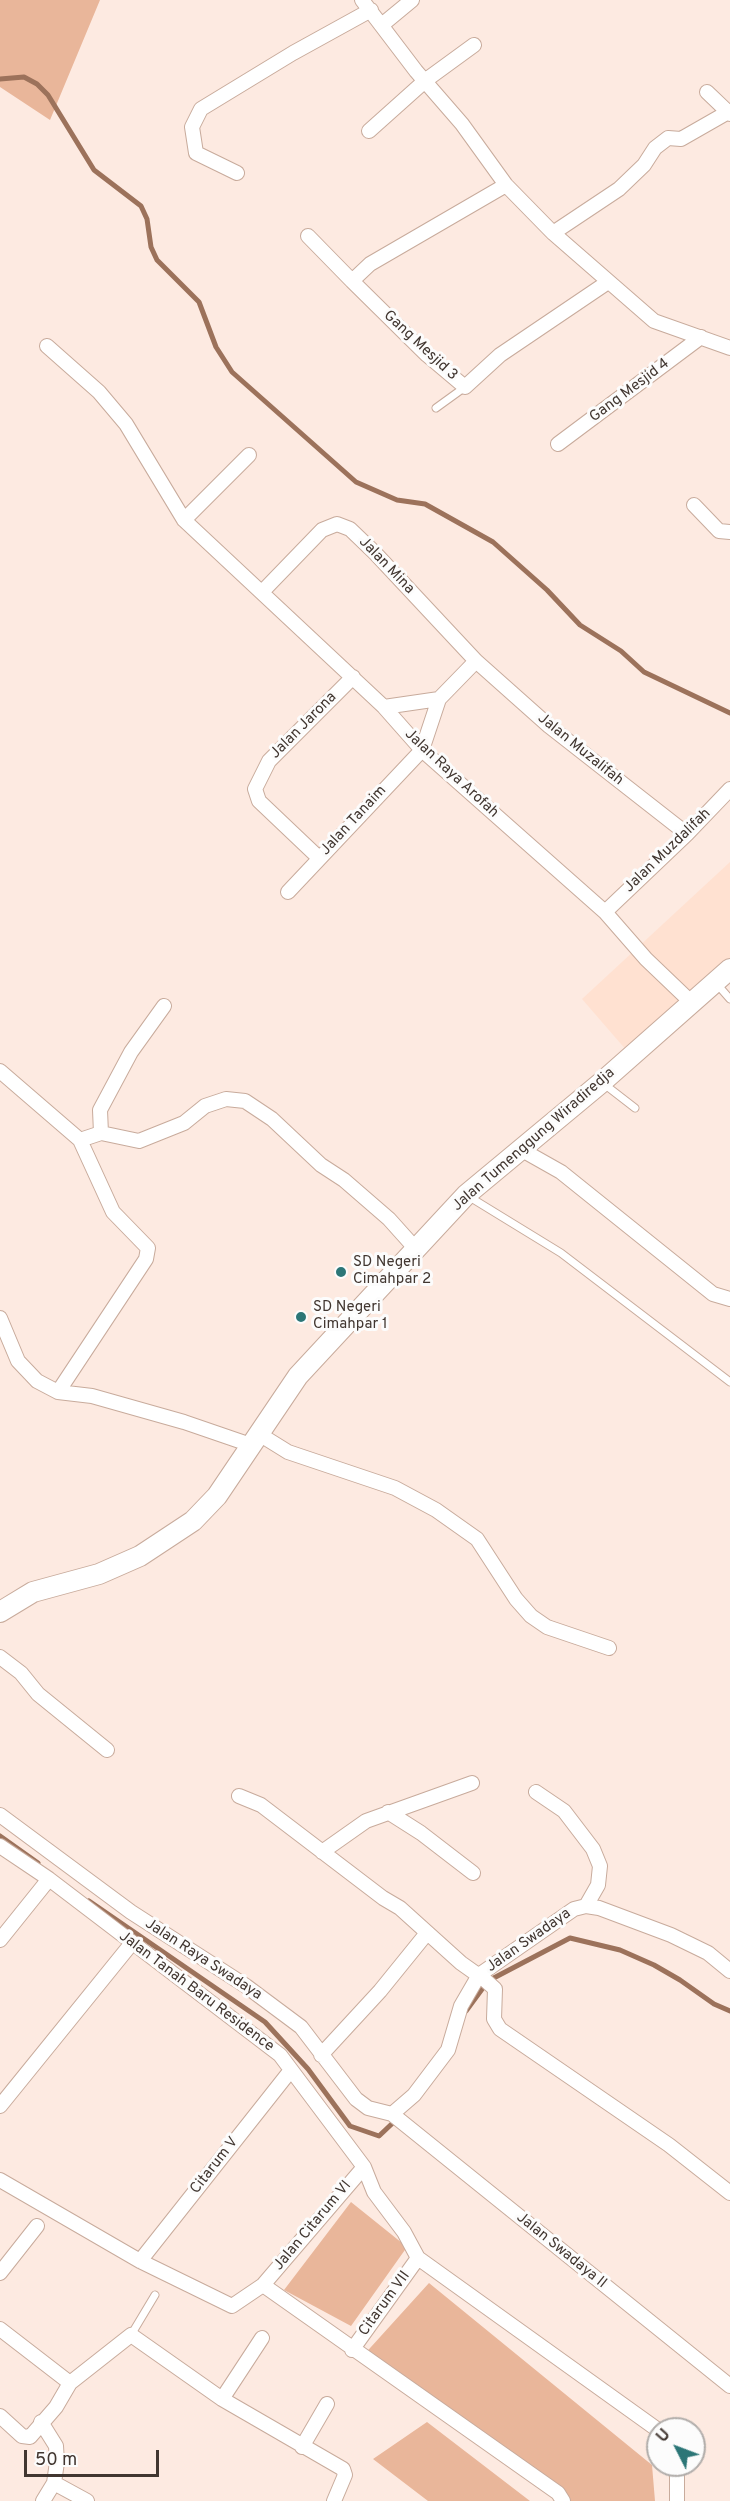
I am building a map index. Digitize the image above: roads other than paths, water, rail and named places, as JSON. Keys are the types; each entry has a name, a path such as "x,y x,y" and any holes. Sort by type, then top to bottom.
{"street":[{"path":"383,24 412,0"},
{"path":"237,173 196,153 192,127 201,109 367,5 506,185 553,233 654,321 730,348"},
{"path":"369,131 426,80 474,45"},
{"path":"553,233 619,189 644,165 655,148 668,138 681,140 730,112 707,92"},
{"path":"352,281 370,264 506,185"},
{"name":"Gang Mesjid 3","path":"308,236 427,355 465,387 500,355 608,282"},
{"name":"Gang Mesjid 4","path":"558,444 701,338"},
{"name":"Jalan Raya Arofah","path":"47,346 99,392 126,424 184,520 222,558 263,591 353,677 384,707 422,750 605,912 646,959 692,1003"},
{"path":"184,520 249,455"},
{"path":"694,506 719,531 730,532"},
{"name":"Jalan Mina","path":"263,591 322,530 337,524 350,529 375,553 476,661"},
{"path":"422,750 439,699 476,661"},
{"name":"Jalan Muzalifah","path":"476,661 549,726 687,834"},
{"name":"Jalan Jarona","path":"319,858 259,801 255,789 269,761 353,677"},
{"path":"384,707 439,699"},
{"name":"Jalan Tanaim","path":"288,892 422,750"},
{"name":"Jalan Muzdalifah","path":"605,912 687,834 730,789"},
{"name":"Jalan Tumenggung Wiradiredja","path":"0,1612 33,1592 99,1574 140,1556 193,1521 217,1496 298,1376 466,1195 602,1082 730,969"},
{"path":"101,1133 100,1110 131,1052 164,1005"},
{"path":"0,1071 80,1140 113,1212 148,1248 146,1259 57,1392"},
{"path":"80,1140 101,1133 139,1141 184,1123 206,1106 226,1099 245,1101 272,1119 321,1165 344,1180 388,1219 415,1248"},
{"path":"522,1150 561,1172 713,1294 730,1299"},
{"path":"0,1318 18,1361 37,1381 57,1392 92,1396 255,1440 395,1488 444,1514 477,1539 516,1599 531,1616 547,1627 609,1648"},
{"path":"0,1658 21,1673 38,1694 84,1728 107,1750"},
{"path":"322,1852 354,1828 388,1812 472,1783"},
{"path":"536,1792 564,1812 593,1849 600,1866 598,1885 586,1906"},
{"path":"239,1796 261,1805 399,1908 486,1982 494,2019 500,2028 525,2048 669,2145 730,2193"},
{"path":"388,1812 421,1833 473,1873"},
{"name":"Jalan Raya Swadaya","path":"0,1815 131,1912 301,2027 356,2099 368,2108 396,2118"},
{"name":"Jalan Tanah Baru Residence","path":"0,1846 50,1879 280,2055 364,2167 374,2192 404,2232 418,2259"},
{"path":"0,1940 50,1879"},
{"name":"Jalan Swadaya","path":"396,2118 448,2050 461,2006 486,1982 574,1909 586,1906 599,1908 692,1944 730,1971"},
{"path":"321,2055 380,1991 427,1933"},
{"path":"0,2106 132,1943"},
{"name":"Citarum V","path":"140,2261 291,2070"},
{"name":"Jalan Swadaya II","path":"396,2118 730,2386"},
{"name":"Jalan Citarum VI","path":"140,2261 232,2306 263,2285 364,2167"},
{"path":"0,2180 140,2261"},
{"path":"0,2273 37,2226"},
{"path":"418,2259 646,2421"},
{"name":"Citarum VII","path":"352,2350 418,2259"},
{"path":"263,2285 352,2350 558,2493 563,2501"},
{"path":"0,2328 70,2383"},
{"path":"0,2416 25,2437 30,2437 56,2407 70,2383 131,2335 222,2399 343,2469 345,2475 334,2501"},
{"path":"222,2399 262,2338"},
{"path":"302,2447 327,2404"},
{"path":"41,2422 56,2446 54,2483 43,2501"},
{"path":"677,2477 677,2501"},
{"path":"54,2483 87,2501"}],"lane":[{"path":"436,408 465,387"},
{"path":"715,982 730,999"},
{"path":"602,1082 635,1108"},
{"path":"466,1195 561,1253 730,1382"},
{"path":"131,2335 155,2295"}],"waterway":[{"path":"0,79 24,77 37,84 48,95 94,170 141,206 147,219 151,247 157,260 199,302 216,347 232,372 356,482 397,500 425,504 493,542 547,590 580,625 621,651 644,672 730,713"},
{"path":"0,1836 38,1863"},
{"path":"89,1901 265,2022 308,2069 350,2126 379,2136 398,2118"},
{"path":"466,2011 488,1981 570,1938 620,1950 654,1965 714,2004 730,2011"}],"place":[{"name":"SD Negeri Cimahpar 2","path":"341,1272"},
{"name":"SD Negeri Cimahpar 1","path":"301,1317"}]}
